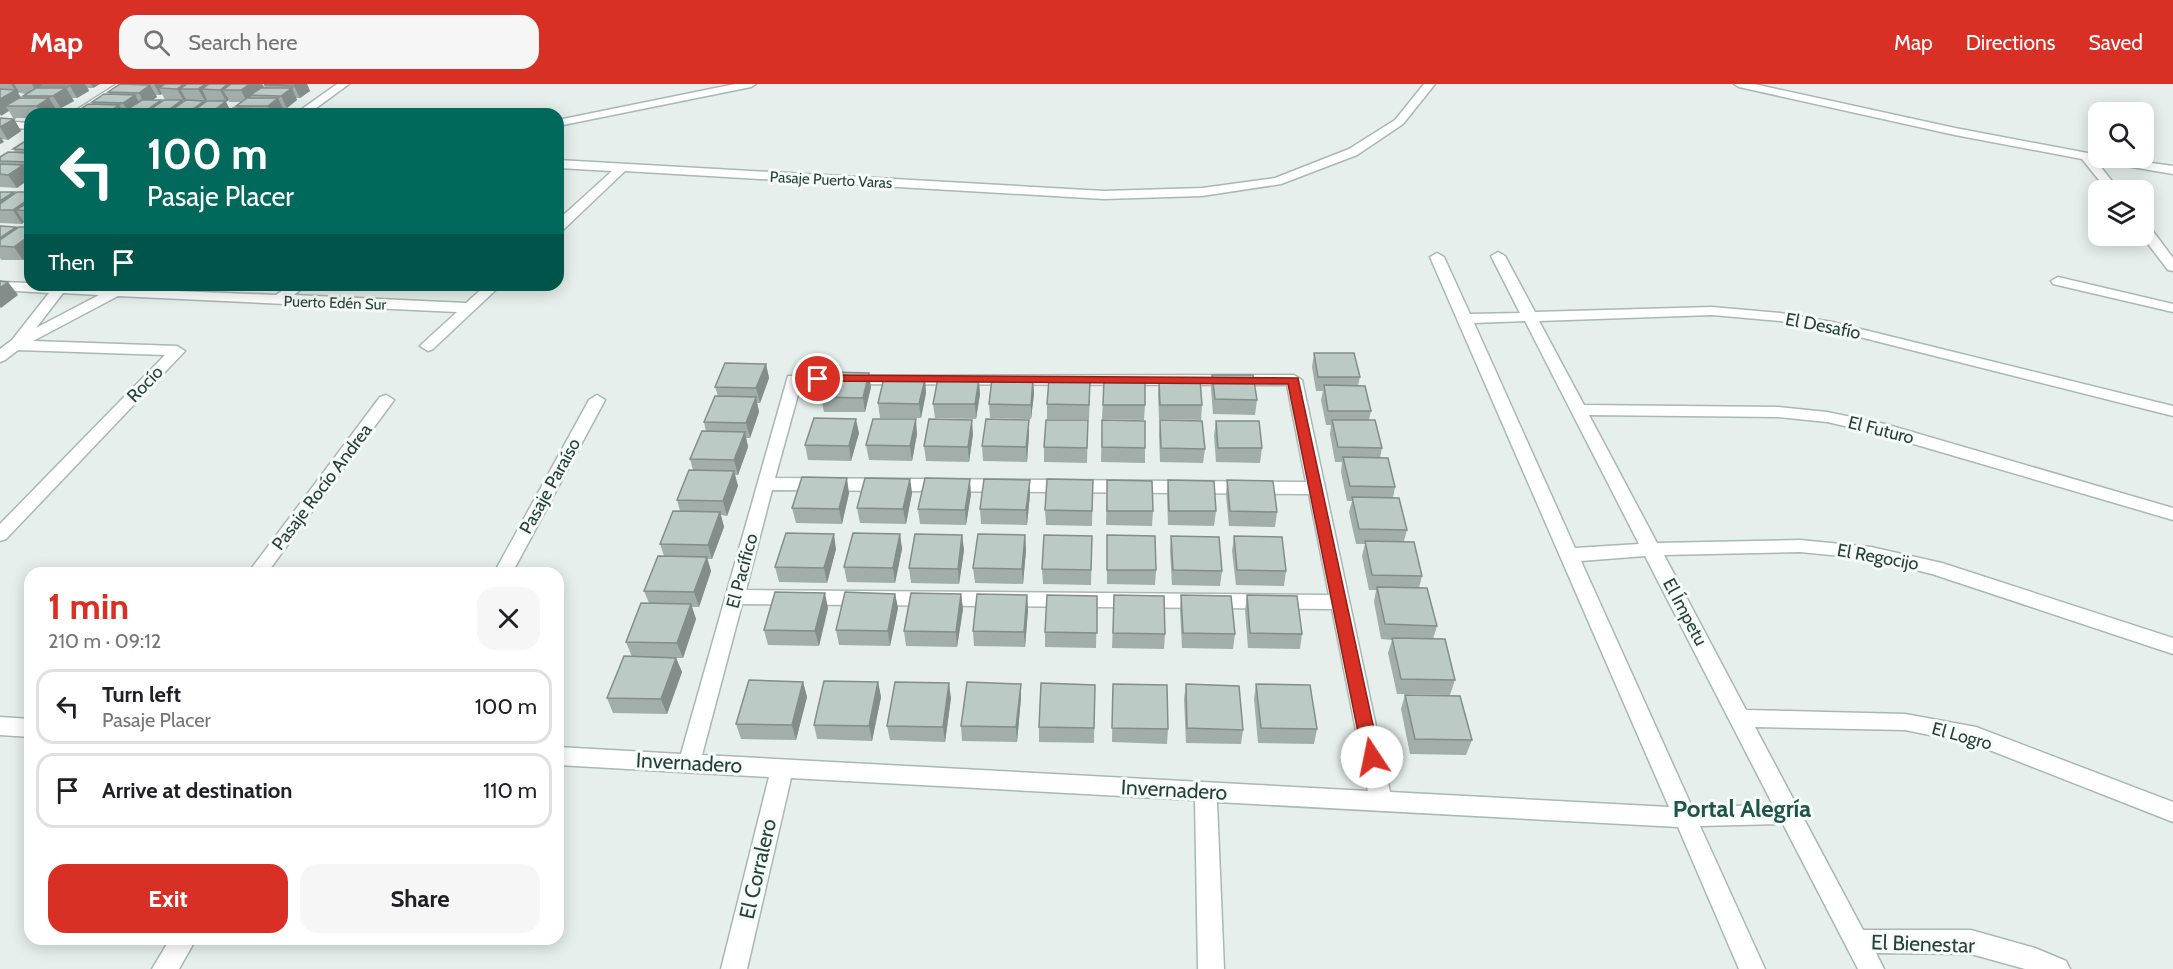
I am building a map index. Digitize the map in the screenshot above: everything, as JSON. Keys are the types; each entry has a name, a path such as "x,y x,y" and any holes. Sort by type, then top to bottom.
{"street":[{"path":"86,108 125,84"},
{"path":"310,108 344,84"},
{"path":"564,122 751,84"},
{"name":"Pasaje Puerto Varas","path":"564,164 1104,195 1202,192 1277,181 1353,152 1399,122 1430,84"},
{"path":"1739,84 1964,134 2087,158 2173,170"},
{"path":"0,124 24,126"},
{"path":"2087,158 2105,180"},
{"path":"564,221 621,169"},
{"path":"2154,242 2173,267"},
{"name":"El Ímpetu","path":"1498,255 1871,969"},
{"path":"1437,257 1752,969"},
{"path":"2058,281 2173,308"},
{"name":"Puerto Edén Sur","path":"0,286 24,286"},
{"path":"0,357 14,345 58,291"},
{"name":"Puerto Edén Sur","path":"104,291 469,308"},
{"path":"278,300 291,291"},
{"path":"428,346 487,291"},
{"path":"14,345 115,292"},
{"name":"El Desafío","path":"1465,319 1712,311 1780,317 1832,326 2173,411"},
{"name":"Rocío","path":"0,535 177,351 14,345"},
{"name":"El Pacífico","path":"689,763 795,378 1294,380 1316,488"},
{"name":"Pasaje Rocío Andrea","path":"261,567 386,400"},
{"name":"Pasaje Paraíso","path":"506,567 597,400"},
{"name":"El Futuro","path":"1579,410 1778,412 1827,417 1879,428 2173,514"},
{"path":"765,484 1316,488 1381,801"},
{"name":"El Regocijo","path":"1570,555 1652,549 1800,546 1871,553 1935,568 2173,645"},
{"path":"735,597 1340,602"},
{"name":"El Logro","path":"1740,718 1905,722 1976,736 2173,812"},
{"path":"0,726 24,728"},
{"name":"Invernadero","path":"564,756 1684,817 1790,814"},
{"name":"El Corralero","path":"734,969 782,768"},
{"path":"1206,792 1211,969"},
{"name":"El Bienestar","path":"1857,941 1971,942 2035,960 2057,969"},
{"path":"165,969 180,945"}],"building":[{"path":"42,84 74,84 39,86"},
{"path":"120,84 150,85 139,93 108,92"},
{"path":"165,84 184,84 177,89 159,88"},
{"path":"187,84 206,84 198,89 180,89"},
{"path":"209,84 228,84 220,90 202,89"},
{"path":"231,84 250,84 241,90 223,90"},
{"path":"297,84 294,86 264,85"},
{"path":"36,88 66,88 53,96 23,96"},
{"path":"261,88 292,88 281,96 250,95"},
{"path":"0,89 16,90 0,99"},
{"path":"104,94 135,95 123,103 92,102"},
{"path":"19,98 49,98 37,106 5,106"},
{"path":"247,98 278,98 268,106 236,106"},
{"path":"142,100 161,100 150,108 129,108"},
{"path":"164,100 182,100 171,108 153,108"},
{"path":"186,100 204,101 194,108 175,108"},
{"path":"207,101 226,101 217,108 197,108"},
{"path":"88,104 119,105 114,108 82,108"},
{"path":"0,118 14,119 0,127"},
{"path":"24,142 24,150 13,149"},
{"path":"8,152 24,153 24,162 0,161 0,157"},
{"path":"0,164 23,165 8,175 0,174"},
{"path":"0,192 14,192 0,201"},
{"path":"17,192 24,192 24,202 13,210 0,210 0,204"},
{"path":"24,205 24,211 16,210"},
{"path":"0,226 16,227 0,238"},
{"path":"19,227 24,227 24,240 14,247 0,246 0,240"},
{"path":"0,281 8,282 0,288"},
{"path":"1314,353 1354,353 1360,377 1318,377"},
{"path":"725,363 766,364 756,388 715,387"},
{"path":"829,372 869,373 863,398 821,397"},
{"path":"1212,375 1253,375 1257,400 1215,399"},
{"path":"884,378 925,379 919,404 878,403"},
{"path":"938,378 979,379 975,404 933,404"},
{"path":"992,379 1033,379 1031,405 989,404"},
{"path":"1049,379 1090,380 1089,405 1047,404"},
{"path":"1104,380 1145,380 1145,405 1103,405"},
{"path":"1159,380 1200,380 1202,405 1160,405"},
{"path":"1324,385 1365,386 1371,411 1328,411"},
{"path":"715,396 756,397 746,423 704,422"},
{"path":"814,418 856,419 849,446 805,445"},
{"path":"873,419 916,419 910,446 866,445"},
{"path":"929,419 972,420 968,447 924,446"},
{"path":"986,419 1029,420 1026,447 982,446"},
{"path":"1046,420 1088,420 1087,448 1044,447"},
{"path":"1102,420 1145,421 1145,448 1102,447"},
{"path":"1160,420 1202,421 1205,449 1161,448"},
{"path":"1332,420 1375,420 1382,448 1338,447"},
{"path":"1216,421 1259,421 1262,448 1218,448"},
{"path":"702,431 745,432 734,460 690,459"},
{"path":"1343,457 1388,458 1395,487 1350,486"},
{"path":"689,470 734,471 723,501 677,500"},
{"path":"802,477 847,478 839,509 792,508"},
{"path":"865,478 910,479 903,509 857,508"},
{"path":"925,478 970,479 965,510 918,509"},
{"path":"984,479 1030,480 1026,510 980,509"},
{"path":"1047,479 1093,480 1092,511 1045,510"},
{"path":"1107,480 1152,481 1153,511 1107,511"},
{"path":"1168,480 1214,481 1216,511 1169,511"},
{"path":"1227,480 1273,481 1277,512 1230,511"},
{"path":"1352,497 1399,498 1407,530 1359,529"},
{"path":"673,511 720,512 708,545 660,544"},
{"path":"786,533 834,534 824,568 775,567"},
{"path":"853,533 900,534 893,568 844,567"},
{"path":"915,534 962,535 958,569 909,568"},
{"path":"978,534 1025,535 1022,569 973,568"},
{"path":"1044,535 1092,536 1091,570 1042,569"},
{"path":"1107,535 1155,536 1156,570 1107,570"},
{"path":"1171,536 1219,537 1222,571 1173,570"},
{"path":"1234,536 1282,537 1286,571 1237,570"},
{"path":"1365,541 1414,542 1422,576 1372,575"},
{"path":"658,556 707,557 694,592 644,591"},
{"path":"1377,587 1427,588 1437,626 1385,624"},
{"path":"775,592 825,593 815,631 764,630"},
{"path":"845,592 895,594 888,631 836,630"},
{"path":"911,593 961,594 956,632 904,631"},
{"path":"977,594 1027,595 1024,632 973,631"},
{"path":"1047,595 1097,596 1097,633 1045,632"},
{"path":"1114,595 1164,596 1165,634 1113,633"},
{"path":"1181,595 1231,596 1235,634 1183,633"},
{"path":"1247,595 1297,596 1302,634 1250,633"},
{"path":"641,603 691,604 677,643 626,642"},
{"path":"1392,638 1445,639 1455,680 1401,679"},
{"path":"624,656 676,658 661,699 607,698"},
{"path":"749,680 803,682 792,725 736,724"},
{"path":"824,681 878,682 869,726 814,725"},
{"path":"895,682 949,683 943,727 887,726"},
{"path":"967,682 1021,684 1016,727 961,726"},
{"path":"1041,683 1095,685 1094,728 1039,727"},
{"path":"1113,684 1167,685 1168,729 1112,728"},
{"path":"1186,684 1239,686 1243,730 1187,728"},
{"path":"1256,684 1310,685 1317,729 1261,728"},
{"path":"1405,695 1460,696 1472,740 1415,739"}],"district":[{"name":"Portal Alegría","path":"1742,809"}],"route":[{"path":"818,379 1294,380 1372,757"}]}
